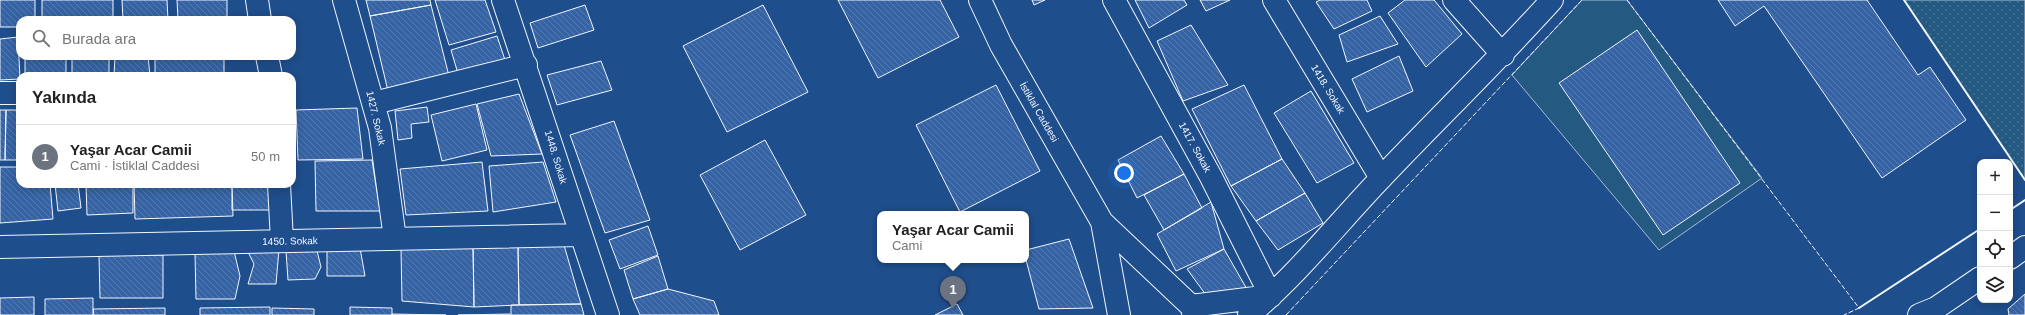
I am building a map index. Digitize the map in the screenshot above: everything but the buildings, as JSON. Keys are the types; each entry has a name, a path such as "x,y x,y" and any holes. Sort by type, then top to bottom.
{"street":[{"path":"256,0 259,16"},
{"name":"1427. Sokak","path":"344,0 380,128 395,239"},
{"name":"1448. Sokak","path":"504,0 580,235 608,315"},
{"name":"İstiklal Caddesi","path":"980,0 1001,45 1102,222 1192,310"},
{"name":"1417. Sokak","path":"1114,0 1212,177 1272,296"},
{"name":"1418. Sokak","path":"1274,0 1381,178"},
{"path":"1454,0 1502,55"},
{"path":"1249,315 1272,296 1381,178 1502,55 1552,0"},
{"path":"268,60 270,72"},
{"path":"374,104 526,65"},
{"path":"0,93 16,93"},
{"path":"279,188 282,241"},
{"name":"İstiklal Caddesi","path":"1102,222 1119,315"},
{"name":"1450. Sokak","path":"0,247 580,235"},
{"path":"2013,256 2025,247"},
{"path":"1919,315 1936,308 1977,280"},
{"path":"1192,310 1272,296"}],"shaded area":[{"path":"1582,0 1627,0 1762,178 1659,250 1512,75"},
{"path":"1904,0 2025,0 2025,180 2013,162 2013,159 2011,159"}],"fence":[{"path":"1286,315 1582,0"},
{"path":"1627,0 1859,308 1844,315"}],"wall":[{"path":"1904,0 2025,180"},
{"path":"2013,208 2025,200"},
{"path":"1859,308 1977,231"}],"place":[{"name":"Yaşar Acar Camii","path":"953,309"}]}
